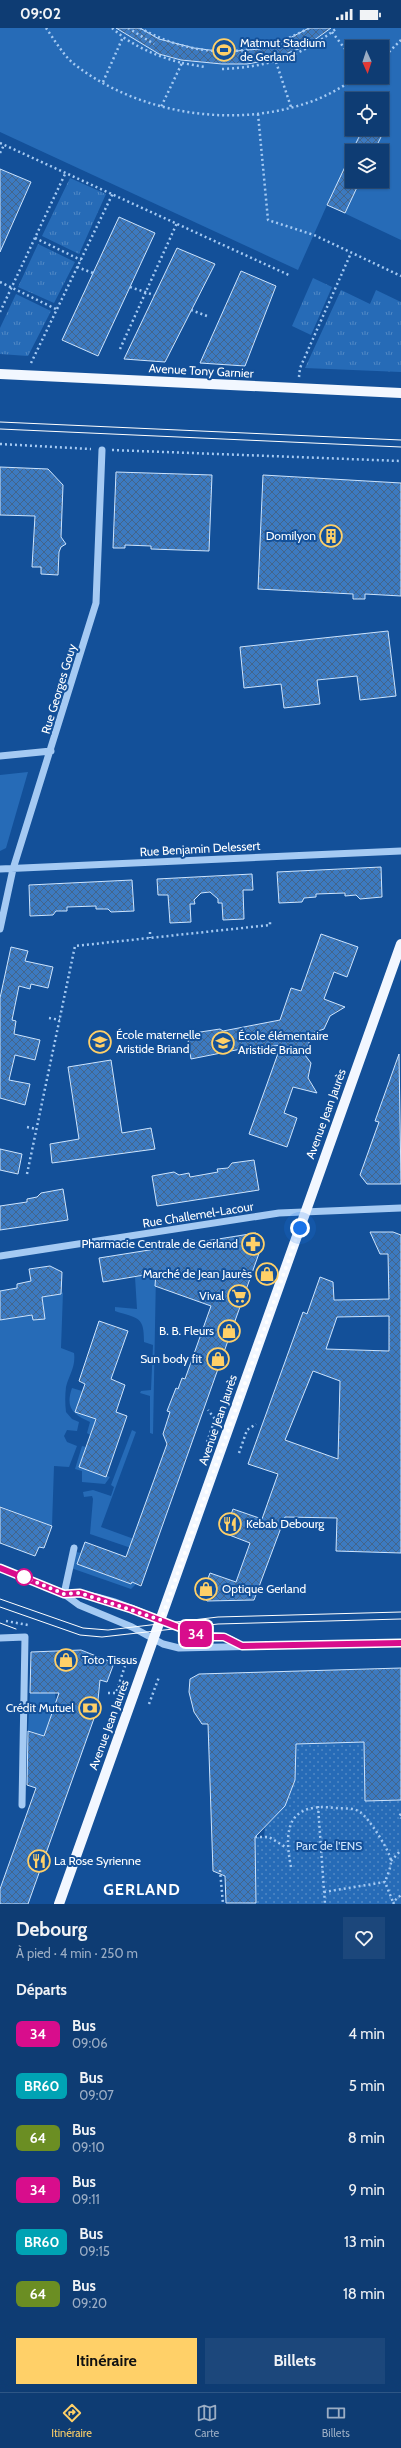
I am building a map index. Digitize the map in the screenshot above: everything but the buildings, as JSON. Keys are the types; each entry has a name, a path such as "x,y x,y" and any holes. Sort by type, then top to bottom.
{"main road":[{"name":"Avenue Tony Garnier","path":"0,374 401,393"},
{"name":"Avenue Jean Jaurès","path":"59,1904 401,944"}],"street":[{"name":"Rue Georges Gouy","path":"0,929 14,869 96,603 102,450"},
{"path":"0,756 51,751"},
{"name":"Rue Benjamin Delessert","path":"0,869 401,851"},
{"name":"Rue Challemel-Lacour","path":"0,1256 279,1213 401,1208"},
{"path":"64,1594 74,1548"},
{"path":"0,1568 64,1594 79,1605 163,1644 184,1648 401,1643"},
{"path":"64,1594 80,1593 207,1637 224,1637 242,1646"},
{"path":"0,1638 25,1637 22,1805"}],"path":[{"path":"46,28 73,63 103,82 161,106 209,114 240,116 258,114 291,108 335,92 347,84"},
{"path":"112,28 123,38 140,49 160,58 205,67"},
{"path":"128,28 154,44"},
{"path":"140,28 159,39 194,48 225,52 259,49 286,40 309,28"},
{"path":"222,69 261,66 276,62 315,44 337,28"},
{"path":"332,32 345,49"},
{"path":"103,82 123,38"},
{"path":"389,52 401,40"},
{"path":"276,62 291,108"},
{"path":"161,106 182,63"},
{"path":"258,114 268,220 314,235 401,276"},
{"path":"0,143 113,193 291,276"},
{"path":"0,153 4,145"},
{"path":"0,312 66,172"},
{"path":"30,366 56,309 113,193"},
{"path":"120,349 177,223"},
{"path":"35,238 81,260"},
{"path":"299,379 300,368 351,252"},
{"path":"77,267 93,274"},
{"path":"0,282 56,309"},
{"path":"130,287 154,295"},
{"path":"191,310 207,316"},
{"path":"0,444 102,450 401,461"},
{"path":"27,1174 76,946 270,925 270,920"},
{"path":"150,932 150,938"},
{"path":"49,1018 60,1020"},
{"path":"27,1127 36,1129"},
{"path":"207,1442 215,1419 208,1410"},
{"path":"239,1453 247,1430 256,1424"},
{"path":"6,1621 28,1625"},
{"path":"108,1693 116,1693 125,1666"},
{"path":"149,1704 159,1677"},
{"path":"318,1806 325,1904"},
{"path":"291,1867 287,1848 292,1821 298,1815 318,1806 353,1809 360,1812 386,1847 391,1861"},
{"path":"401,1814 399,1816 401,1818"},
{"path":"255,1837 269,1837 287,1848"},
{"path":"401,1850 391,1861 385,1882 393,1903 401,1895"},
{"path":"220,1870 223,1904"},
{"path":"324,1892 385,1882"}],"green space":[{"path":"0,28 401,28 401,240 327,205 298,270 0,132"},
{"path":"70,178 106,194 79,254 42,236"},
{"path":"38,244 75,262 54,303 18,287"},
{"path":"313,278 332,287 311,335 292,326"},
{"path":"341,290 370,304 376,290 401,302 401,372 305,368"},
{"path":"16,294 51,311 28,356 0,354 0,328"},
{"path":"28,772 6,848 0,851 0,775"},
{"path":"156,1273 153,1434 150,1433 150,1396 140,1393 141,1391 151,1390 153,1345 144,1342 143,1327 135,1317 115,1311 115,1307 137,1309 135,1277"},
{"path":"63,1292 61,1348 74,1353 73,1367 66,1387 66,1412 72,1419 79,1422 77,1431 67,1430 64,1436 67,1442 77,1446 69,1467 54,1466 52,1526 0,1506 0,1322 1,1320 7,1319 7,1317 14,1318 32,1315 33,1320 45,1319 42,1297 61,1294"},
{"path":"72,1388 82,1391 80,1399 96,1419 90,1435 87,1433 90,1422 75,1413 70,1405 69,1401"},
{"path":"132,1430 136,1432 101,1527 134,1539 131,1548 90,1534 93,1499 92,1496 84,1497 83,1492 93,1490 111,1496 114,1487 111,1485"},
{"path":"82,1446 86,1447 79,1467 110,1477 105,1484 82,1482 82,1471 75,1469"},
{"path":"76,1552 81,1553 78,1564 131,1584 132,1582 136,1584 131,1589 71,1568"},
{"path":"30,1693 55,1693 56,1702 44,1736 28,1730"},
{"name":"Parc de l'ENS","path":"364,1742 401,1800 401,1904 241,1904 256,1903 255,1837 264,1837 265,1827 285,1806 295,1780 296,1744"}],"tram line":[{"path":"0,422 401,440"},
{"path":"0,429 401,447"},
{"path":"0,1599 83,1628 108,1630 218,1617 401,1612"},
{"path":"0,1607 80,1635 102,1637 218,1624 401,1619"},
{"path":"0,1623 16,1629"}],"bus line":[{"name":"34","path":"0,1568 64,1594 80,1593 131,1609 196,1634 207,1637 224,1637 242,1646 401,1643"}],"place":[{"name":"Matmut Stadium de Gerland","path":"224,50"},
{"name":"Domilyon","path":"331,536"},
{"name":"École maternelle Aristide Briand","path":"100,1042"},
{"name":"École élémentaire Aristide Briand","path":"223,1043"},
{"name":"Pharmacie Centrale de Gerland","path":"253,1244"},
{"name":"Marché de Jean Jaurès","path":"267,1274"},
{"name":"Vival","path":"239,1296"},
{"name":"B. B. Fleurs","path":"229,1331"},
{"name":"Sun body fit","path":"218,1359"},
{"name":"Kebab Debourg","path":"230,1524"},
{"name":"Optique Gerland","path":"206,1589"},
{"name":"Toto Tissus","path":"66,1660"},
{"name":"Crédit Mutuel","path":"90,1708"},
{"name":"La Rose Syrienne","path":"39,1861"}],"district":[{"name":"GERLAND","path":"142,1889"}],"route":[{"path":"24,1577 64,1594 80,1593 161,1620 300,1228"}]}
